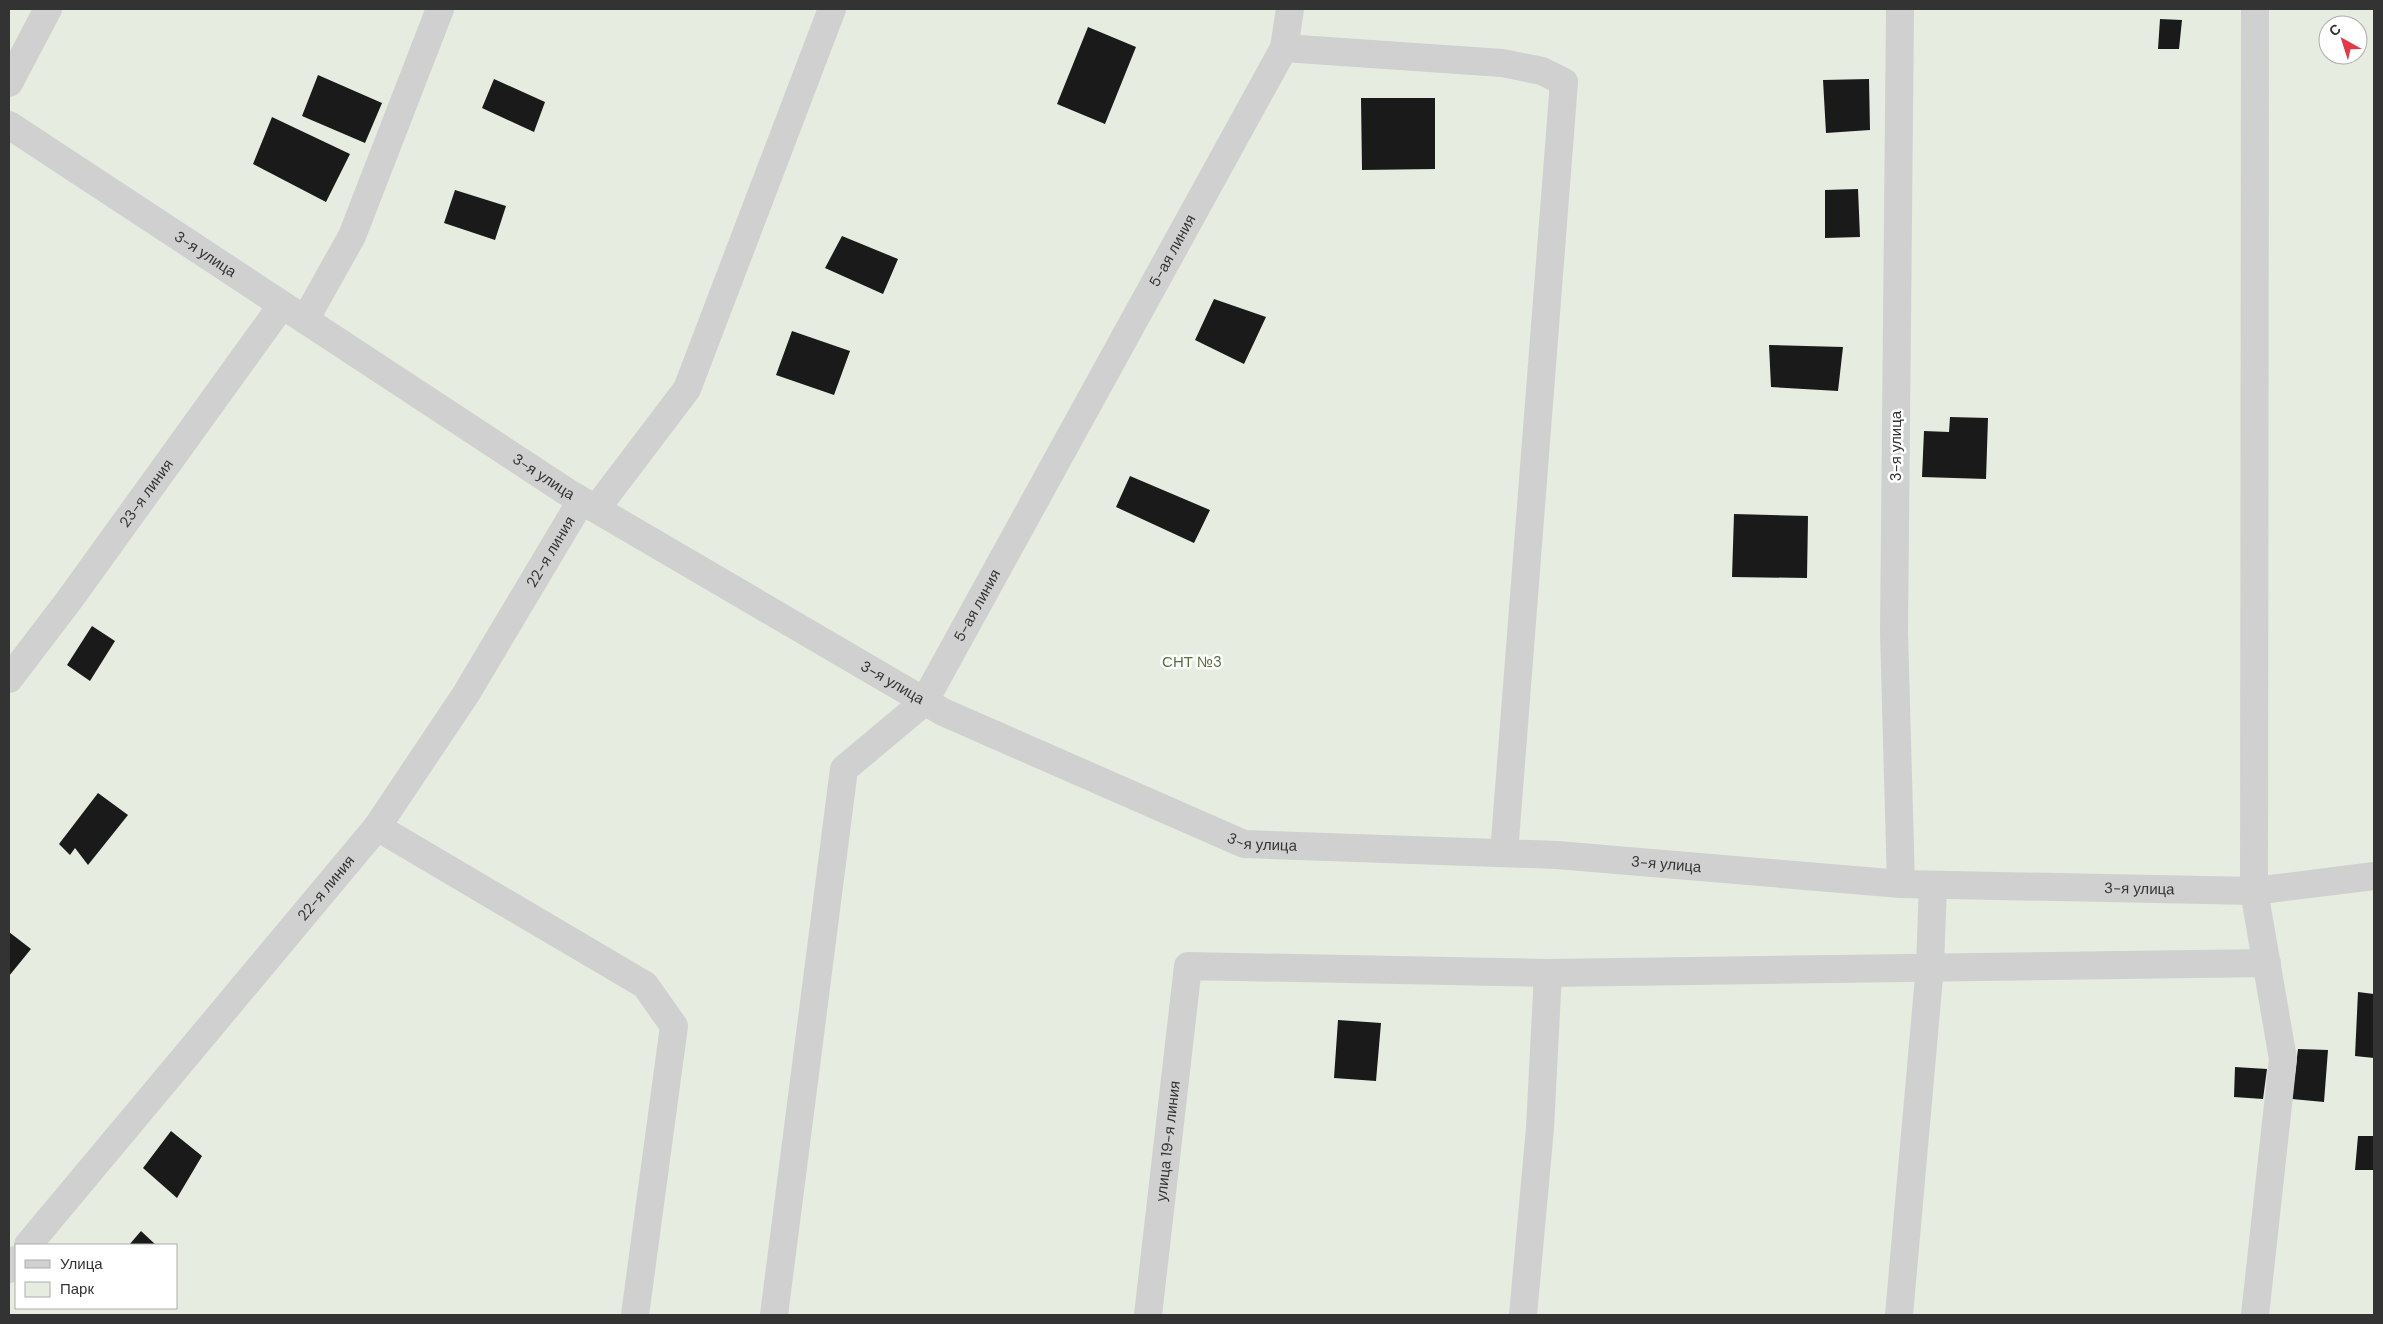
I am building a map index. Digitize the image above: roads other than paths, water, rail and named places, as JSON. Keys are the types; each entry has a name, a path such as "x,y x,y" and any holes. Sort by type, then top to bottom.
{"street":[{"path":"9,83 48,9"},
{"path":"305,320 352,236 440,9"},
{"name":"22-я линия","path":"29,1244 376,827 466,694 588,505 687,389 832,9"},
{"path":"1290,9 1284,48 1502,63 1542,71 1564,82 1504,852"},
{"name":"3-я улица","path":"1900,9 1894,632 1902,884"},
{"path":"2255,9 2254,891 2283,1060 2255,1315"},
{"name":"5-ая линия","path":"924,702 1284,48"},
{"name":"3-я улица","path":"9,125 588,505 924,702 1244,844 1557,855 1933,885 2254,891 2374,876"},
{"name":"23-я линия","path":"9,679 70,600 282,305"},
{"path":"774,1315 844,770 924,702"},
{"path":"376,827 645,985 674,1026 635,1315"},
{"path":"1899,1315 1930,966 1933,885"},
{"path":"1523,1315 1540,1128 1548,972 2267,963"},
{"name":"улица 19-я линия","path":"1148,1315 1188,966 1548,972"}],"park label":[{"name":"СНТ №3","path":"1192,662"}]}
